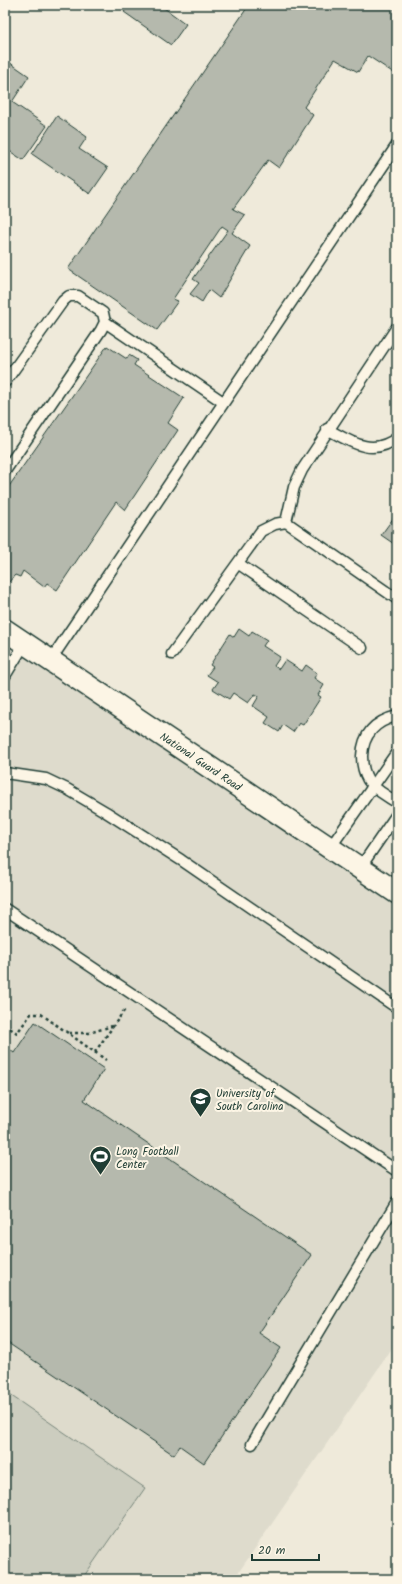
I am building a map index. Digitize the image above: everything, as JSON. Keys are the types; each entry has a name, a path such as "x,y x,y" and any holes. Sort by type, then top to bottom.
{"street":[{"name":"National Guard Road","path":"5,630 397,893"}],"lane":[{"path":"50,661 397,145"},
{"path":"5,382 63,301 69,296 78,296 103,313 105,322 101,330 5,470"},
{"path":"105,322 223,402"},
{"path":"286,522 294,487 302,470 327,429 397,327"},
{"path":"327,429 353,444 363,447 374,448 385,446 397,438"},
{"path":"172,654 262,531 275,524 286,522 397,599"},
{"path":"239,564 362,648"},
{"path":"5,676 25,644"},
{"path":"397,716 377,724 370,729 364,741 362,762 368,780 373,786 397,803"},
{"path":"330,848 397,752"},
{"path":"5,773 46,779 67,789 106,812 181,860 397,1008"},
{"path":"360,868 397,814"},
{"path":"5,909 397,1171"},
{"path":"252,1444 397,1202"}],"path":[{"path":"95,1052 134,996"},
{"path":"5,1025 17,1033 28,1016 38,1013 106,1060"},
{"path":"68,1033 89,1033 113,1026"}],"shaded area":[{"name":"University of South Carolina","path":"5,634 397,897 397,1341 234,1579 5,1579"},
{"path":"10,1395 145,1488 82,1579 5,1579 5,1403"}],"building":[{"path":"129,5 160,5 186,24 171,45 124,12"},
{"path":"249,5 397,5 397,75 368,56 358,72 335,59 304,107 313,115 279,168 268,160 233,209 245,215 232,233 250,246 219,298 209,290 202,302 190,294 199,283 193,279 228,230 222,226 173,299 178,301 157,330 68,269"},
{"path":"6,60 29,76 12,102 47,126 23,160 5,148"},
{"path":"57,116 87,137 79,149 108,168 90,194 32,154"},
{"path":"107,346 127,359 129,355 137,360 134,365 184,398 168,423 178,430 125,510 116,502 57,590 47,583 44,587 23,571 20,577 15,575 8,583 5,581 5,492"},
{"path":"397,513 397,546 381,535"},
{"path":"239,629 249,636 252,631 267,640 263,646 280,657 274,666 279,669 285,660 302,671 306,665 317,673 314,678 324,685 318,695 321,697 303,725 299,723 293,732 283,725 279,732 265,723 269,717 253,706 259,696 255,694 248,703 233,693 229,699 213,689 218,682 207,675 213,667 210,665 230,634 234,637"},
{"name":"Long Football Center","path":"35,1022 104,1069 84,1100 312,1255 259,1333 281,1348 204,1463 180,1446 174,1455 5,1341 5,1046 14,1053"}],"place":[{"name":"University of South Carolina","path":"201,1118"},
{"name":"Long Football Center","path":"101,1176"}]}
